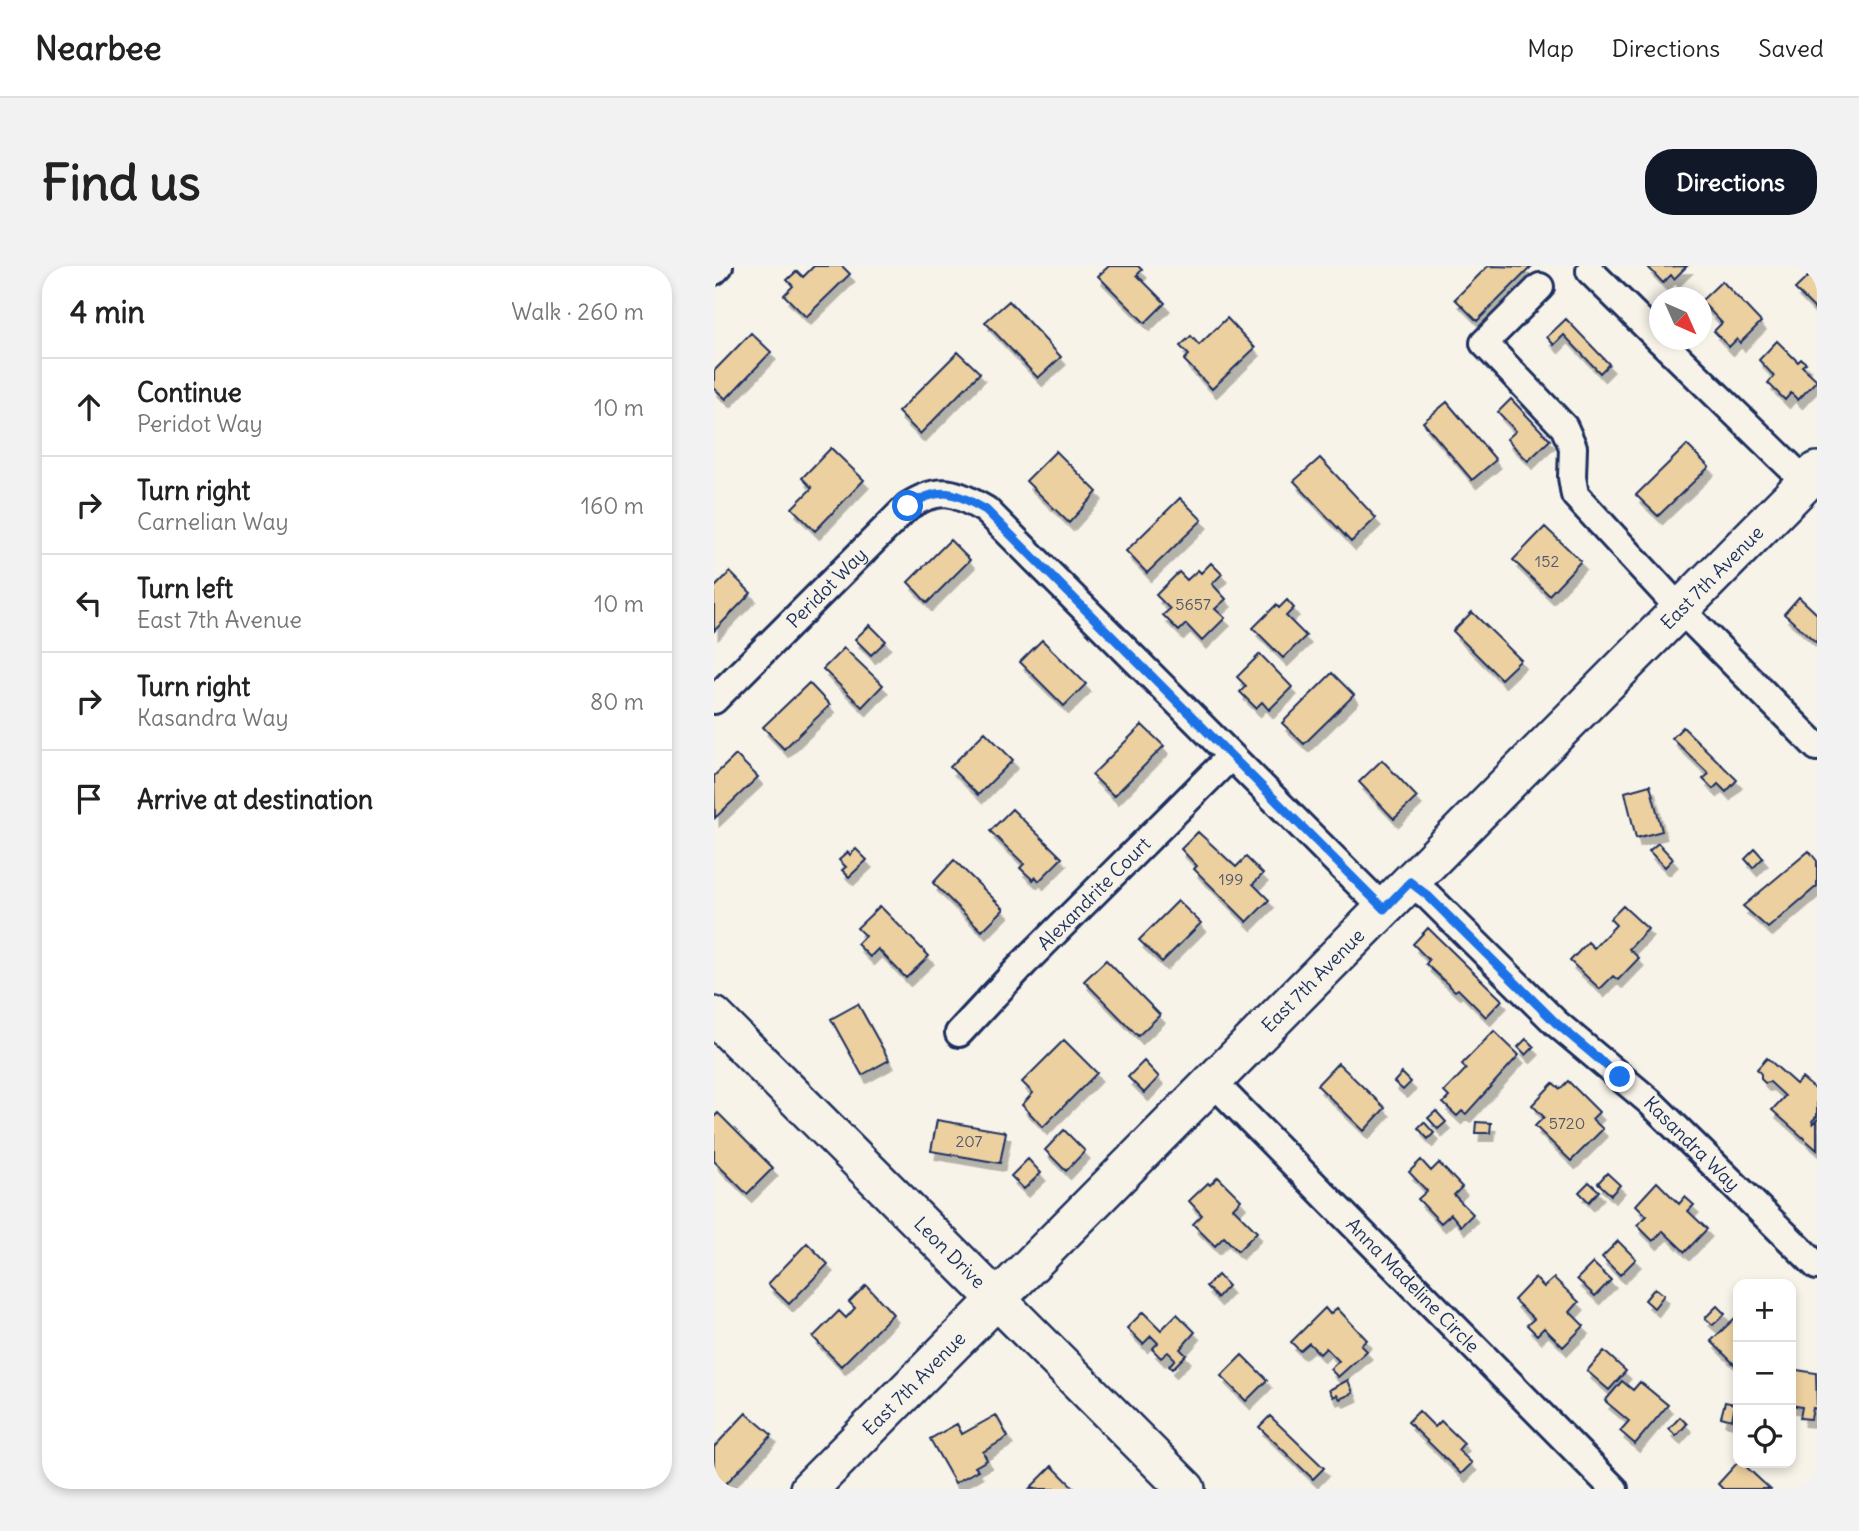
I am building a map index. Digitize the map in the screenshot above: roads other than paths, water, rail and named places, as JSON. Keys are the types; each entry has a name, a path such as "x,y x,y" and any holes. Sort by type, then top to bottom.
{"main road":[{"name":"East 7th Avenue","path":"808,1489 1812,476"},
{"name":"Leon Drive","path":"714,1016 1186,1489"}],"street":[{"path":"714,271 719,266"},
{"path":"1590,271 1649,328"},
{"path":"1540,287 1484,343 1564,427 1573,447 1572,477 1575,495 1680,609 1817,747"},
{"path":"1672,350 1812,476"},
{"name":"Peridot Way","path":"714,700 908,506 931,494 959,494 986,510 1231,756"},
{"path":"1231,756 1384,909"},
{"name":"Alexandrite Court","path":"958,1033 1024,963 1231,756"},
{"name":"Kasandra Way","path":"1410,882 1428,896 1556,1023 1649,1101 1817,1266"},
{"name":"Anna Madeline Circle","path":"1213,1082 1614,1489"}]}
